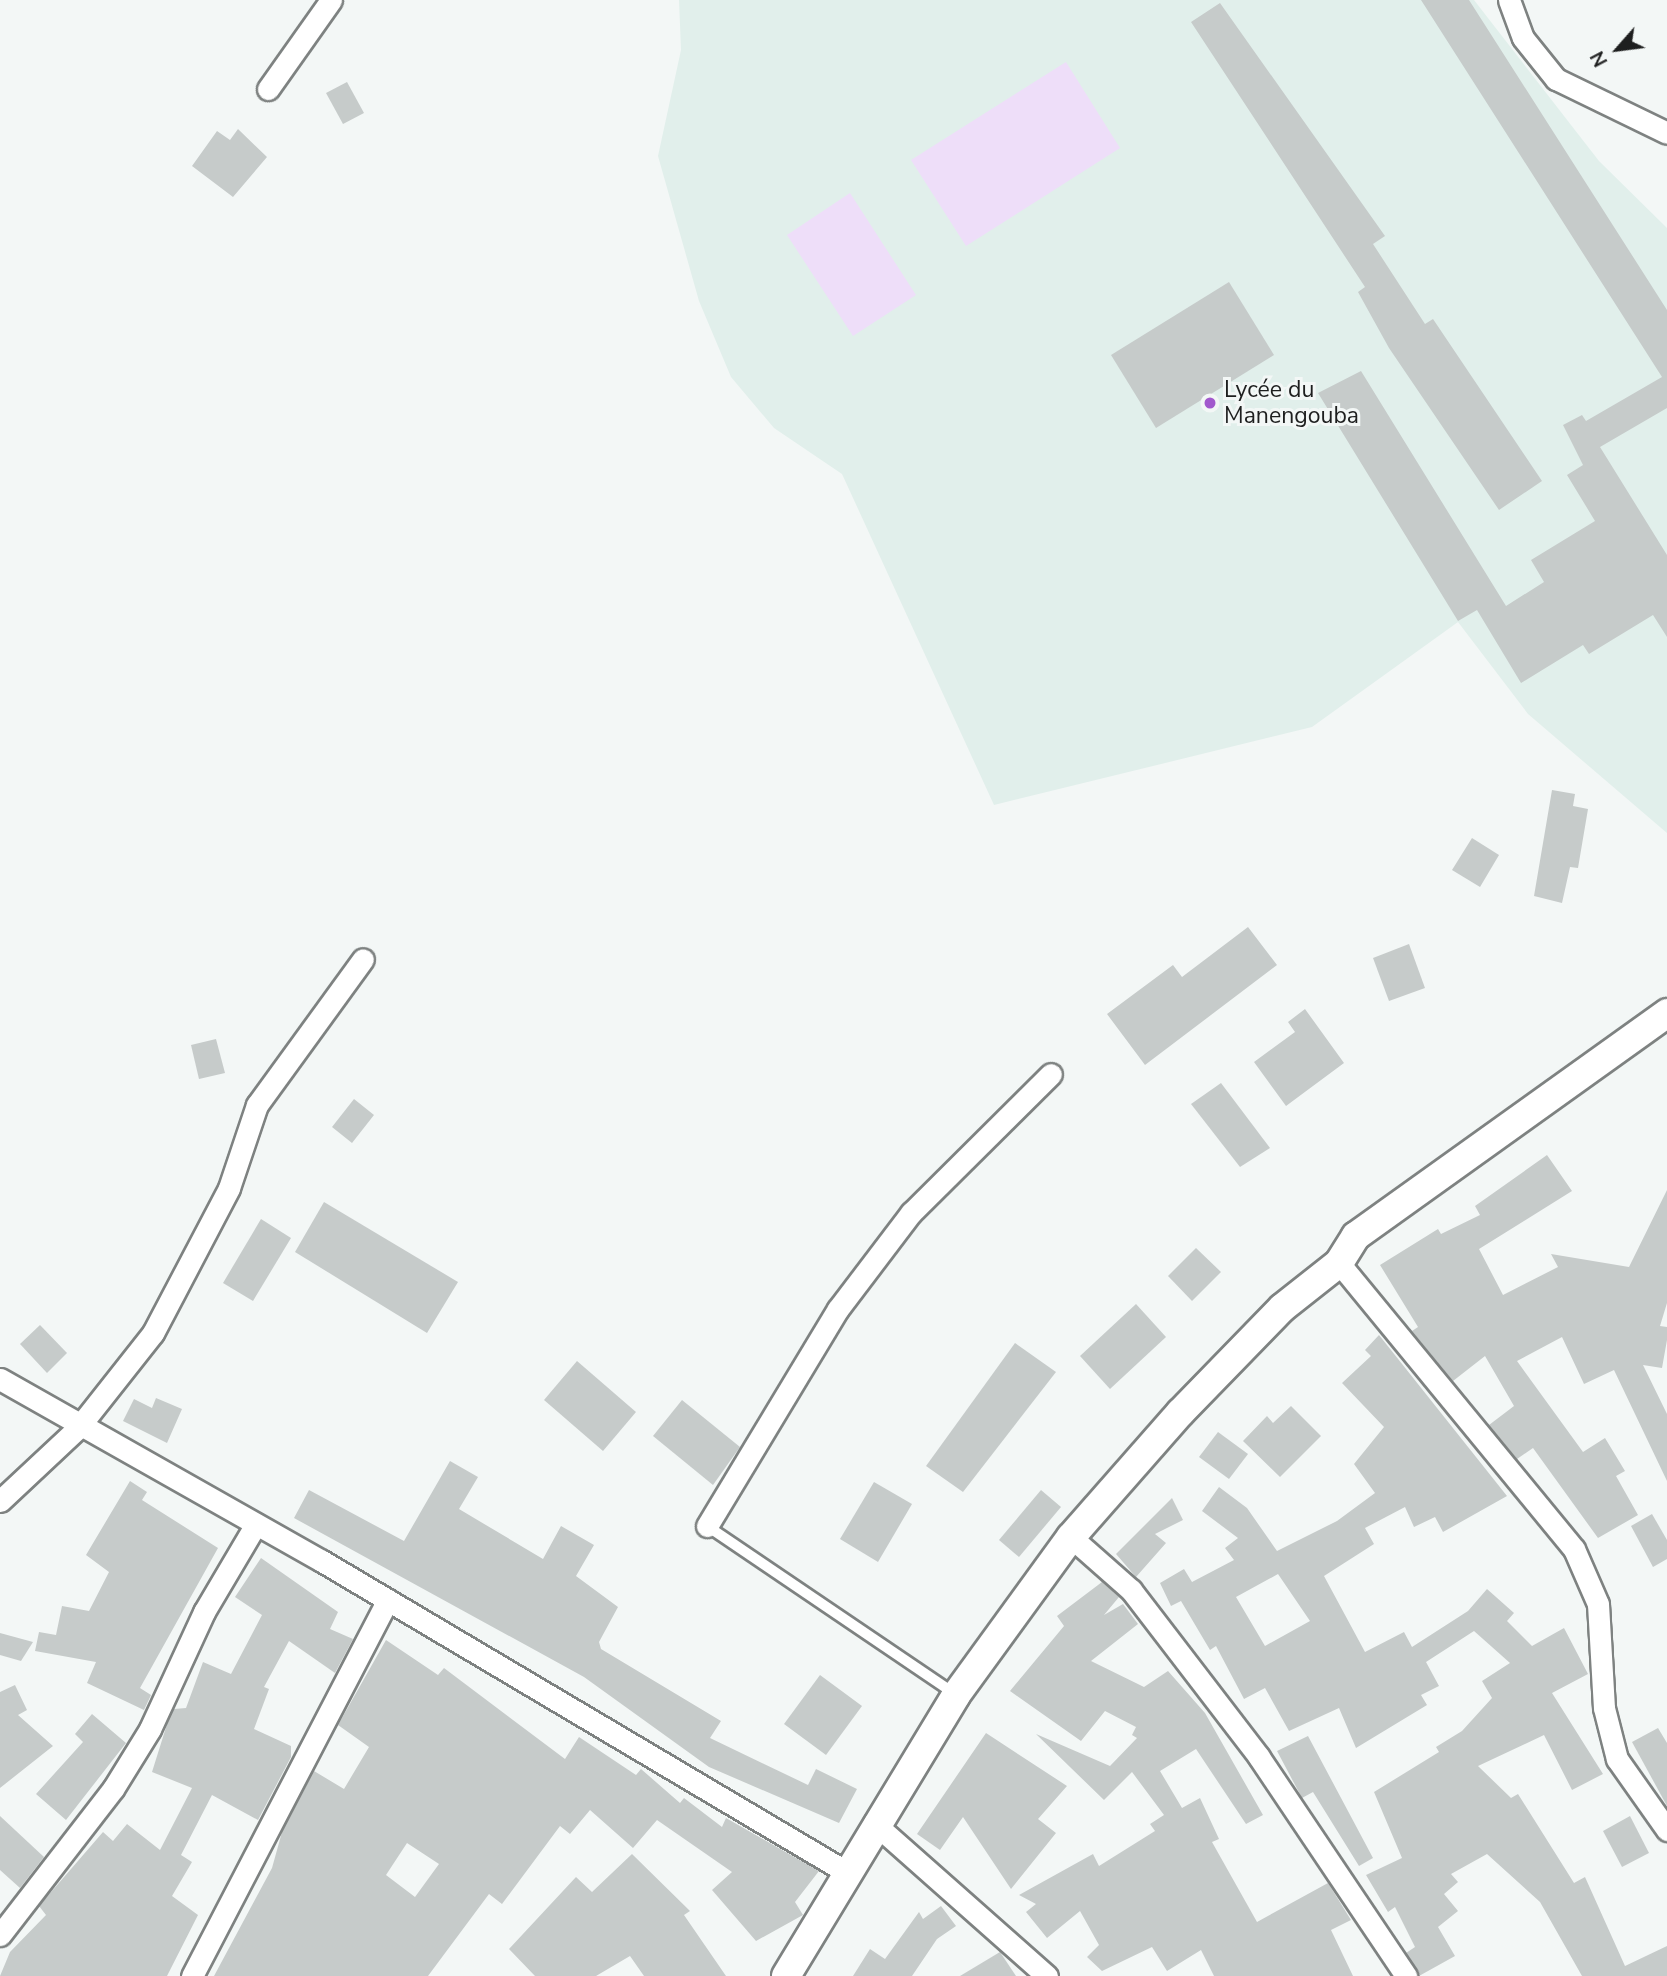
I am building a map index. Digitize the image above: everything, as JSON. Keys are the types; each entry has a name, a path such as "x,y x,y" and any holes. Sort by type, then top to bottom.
{"street":[{"path":"268,89 331,0"},
{"path":"1509,0 1523,38 1556,79 1667,133"},
{"path":"0,1501 78,1428 153,1333 229,1188 257,1105 363,959"},
{"path":"786,1976 848,1873 874,1823 910,1777 956,1695 1071,1537 1231,1357 1339,1263 1356,1236 1667,1013"},
{"path":"707,1526 838,1309 911,1213 1051,1074"},
{"path":"1339,1263 1574,1549 1598,1604 1604,1708 1617,1759 1667,1830"},
{"path":"0,1379 78,1428 256,1524 387,1600 848,1873"},
{"path":"0,1935 113,1789 256,1524"},
{"path":"1071,1537 1131,1590 1259,1757 1406,1976"},
{"path":"192,1976 387,1600"},
{"path":"874,1823 1047,1976"}],"lane":[{"path":"707,1526 956,1695"}],"shaded area":[{"name":"Lycée du Manengouba","path":"679,0 1474,0 1599,161 1667,228 1667,833 1528,714 1458,622 1312,727 994,805 842,474 774,428 731,377 699,301 658,156 681,50"},
{"path":"1066,62 1120,148 966,246 911,160"},
{"path":"850,193 916,295 853,336 787,235"}],"building":[{"path":"1421,0 1469,0 1667,310 1667,408 1600,447 1667,555 1667,637 1653,615 1589,654 1583,645 1521,683 1477,610 1458,621 1318,393 1361,371 1506,606 1544,582 1531,560 1595,521 1567,475 1583,465 1563,425 1582,415 1586,421 1662,377"},
{"path":"1220,3 1385,236 1373,244 1425,324 1433,319 1542,481 1499,510 1389,348 1358,292 1365,287 1191,22"},
{"path":"347,82 364,113 343,124 326,93"},
{"path":"238,129 267,157 233,197 192,166 217,131 230,140"},
{"path":"1229,282 1274,355 1156,428 1111,355"},
{"path":"1552,790 1575,794 1573,806 1588,809 1578,868 1570,867 1562,903 1534,896"},
{"path":"1472,838 1499,855 1480,887 1452,870"},
{"path":"1248,927 1277,965 1145,1065 1107,1014 1173,965 1182,977"},
{"path":"1409,944 1425,988 1389,1001 1373,958"},
{"path":"1305,1009 1344,1063 1286,1106 1254,1062 1295,1032 1288,1022"},
{"path":"216,1039 225,1073 199,1079 191,1045"},
{"path":"1221,1083 1270,1148 1240,1167 1191,1104"},
{"path":"354,1099 374,1115 352,1143 332,1127"},
{"path":"1547,1155 1572,1191 1479,1249 1503,1295 1558,1267 1551,1254 1629,1267 1667,1190 1667,1303 1660,1326 1667,1327 1667,1340 1662,1368 1643,1365 1667,1414 1667,1481 1614,1370 1584,1384 1562,1337 1517,1361 1583,1452 1605,1438 1625,1471 1616,1476 1638,1515 1598,1538 1533,1448 1517,1459 1489,1425 1514,1406 1485,1356 1453,1381 1412,1331 1418,1327 1380,1265 1438,1229 1441,1234 1480,1215 1475,1206"},
{"path":"324,1202 458,1282 427,1333 295,1252"},
{"path":"261,1219 291,1238 253,1301 223,1283"},
{"path":"1196,1248 1221,1272 1192,1301 1168,1276"},
{"path":"1136,1304 1166,1337 1110,1389 1080,1356"},
{"path":"40,1325 67,1353 47,1373 20,1344"},
{"path":"1379,1335 1507,1496 1443,1532 1435,1517 1414,1527 1405,1507 1365,1528 1374,1544 1324,1576 1365,1652 1404,1632 1412,1647 1468,1611 1487,1589 1514,1613 1507,1621 1532,1646 1564,1628 1588,1674 1552,1693 1603,1774 1572,1790 1544,1735 1478,1766 1511,1798 1518,1794 1574,1883 1585,1877 1625,1966 1667,1946 1667,1976 1582,1976 1540,1902 1487,1854 1451,1874 1458,1882 1444,1894 1458,1911 1438,1927 1455,1956 1419,1976 1406,1953 1415,1947 1395,1907 1388,1912 1366,1875 1402,1858 1374,1792 1439,1752 1436,1747 1462,1731 1492,1698 1482,1681 1510,1663 1474,1631 1426,1662 1439,1686 1421,1695 1427,1705 1356,1748 1339,1708 1289,1731 1265,1688 1244,1699 1216,1646 1210,1650 1181,1601 1171,1606 1160,1583 1184,1569 1192,1582 1234,1560 1225,1548 1238,1538 1202,1511 1219,1487 1247,1508 1277,1551 1337,1521 1375,1493 1354,1464 1384,1427 1342,1383 1371,1356 1365,1350","holes":["1278,1574 1310,1621 1265,1646 1236,1597"]},
{"path":"1015,1343 1056,1372 963,1492 926,1466"},
{"path":"577,1361 636,1412 603,1451 544,1400"},
{"path":"156,1398 182,1409 167,1443 123,1421 134,1399 152,1408"},
{"path":"682,1400 740,1447 713,1485 653,1436"},
{"path":"1291,1406 1321,1436 1280,1477 1243,1441 1267,1416 1273,1423"},
{"path":"1218,1432 1248,1454 1229,1479 1199,1457"},
{"path":"450,1461 478,1477 459,1509 543,1559 561,1526 594,1545 576,1576 618,1607 599,1642 601,1649 721,1721 710,1738 808,1785 816,1769 857,1789 839,1823 709,1767 584,1677 294,1518 309,1490 404,1541"},
{"path":"130,1481 147,1492 142,1500 218,1548 140,1688 151,1695 144,1710 87,1683 96,1662 35,1651 39,1632 56,1635 62,1606 89,1611 109,1572 86,1555"},
{"path":"874,1482 912,1504 878,1562 840,1539"},
{"path":"1041,1490 1061,1507 1019,1557 999,1540"},
{"path":"1172,1498 1183,1520 1155,1534 1166,1543 1136,1577 1116,1554"},
{"path":"1652,1514 1667,1540 1667,1559 1653,1567 1631,1526"},
{"path":"261,1558 338,1612 330,1629 353,1639 335,1673 289,1641 264,1687 269,1689 254,1729 291,1746 291,1757 258,1820 212,1795 181,1855 192,1862 172,1896 198,1915 167,1976 0,1976 10,1952 46,1915 39,1906 103,1832 113,1841 127,1824 160,1850 192,1788 152,1772 168,1721 174,1709 186,1708 203,1662 231,1674 262,1615 235,1597"},
{"path":"1102,1582 1119,1597 1104,1615 1123,1604 1138,1624 1091,1661 1144,1687 1168,1671 1205,1713 1263,1815 1246,1824 1196,1749 1160,1771 1182,1808 1200,1798 1219,1839 1212,1842 1257,1922 1328,1883 1351,1920 1331,1930 1353,1976 1214,1976 1201,1950 1167,1971 1152,1947 1102,1971 1087,1957 1099,1945 1080,1911 1047,1938 1026,1912 1036,1904 1019,1895 1093,1854 1099,1866 1155,1831 1150,1824 1164,1815 1132,1772 1104,1800 1036,1734 1110,1766 1137,1738 1132,1735 1136,1727 1105,1711 1081,1741 1010,1691 1064,1626 1057,1616"},
{"path":"0,1633 33,1642 21,1661 0,1655"},
{"path":"386,1640 438,1675 444,1668 565,1759 579,1737 636,1775 641,1769 680,1803 684,1798 722,1827 726,1818 819,1871 795,1902 803,1915 756,1941 712,1890 732,1872 657,1820 633,1848 590,1810 570,1834 560,1826 502,1904 489,1894 428,1976 214,1976 272,1868 282,1832 314,1771 344,1789 369,1747 338,1725","holes":["407,1843 439,1864 415,1897 386,1875"]},
{"path":"820,1675 862,1706 826,1755 784,1724"},
{"path":"15,1685 27,1710 18,1715 53,1746 0,1788 0,1692"},
{"path":"92,1714 126,1743 66,1820 36,1794 83,1742 75,1734"},
{"path":"1658,1728 1667,1743 1667,1806 1632,1742"},
{"path":"986,1733 1067,1786 1038,1819 1056,1833 1011,1889 963,1817 940,1850 917,1834"},
{"path":"1308,1736 1373,1858 1359,1866 1313,1792 1302,1798 1277,1751"},
{"path":"0,1816 44,1857 20,1888 0,1870"},
{"path":"1630,1816 1649,1853 1622,1867 1603,1831"},
{"path":"632,1854 690,1911 684,1915 726,1976 644,1976 630,1956 596,1976 535,1976 509,1949 576,1877 592,1892"},
{"path":"941,1906 956,1926 937,1939 912,1976 853,1976 870,1949 885,1959 919,1912 923,1919"},
{"path":"1000,1952 1016,1976 960,1976"}],"place":[{"name":"Lycée du Manengouba","path":"1210,403"}]}
